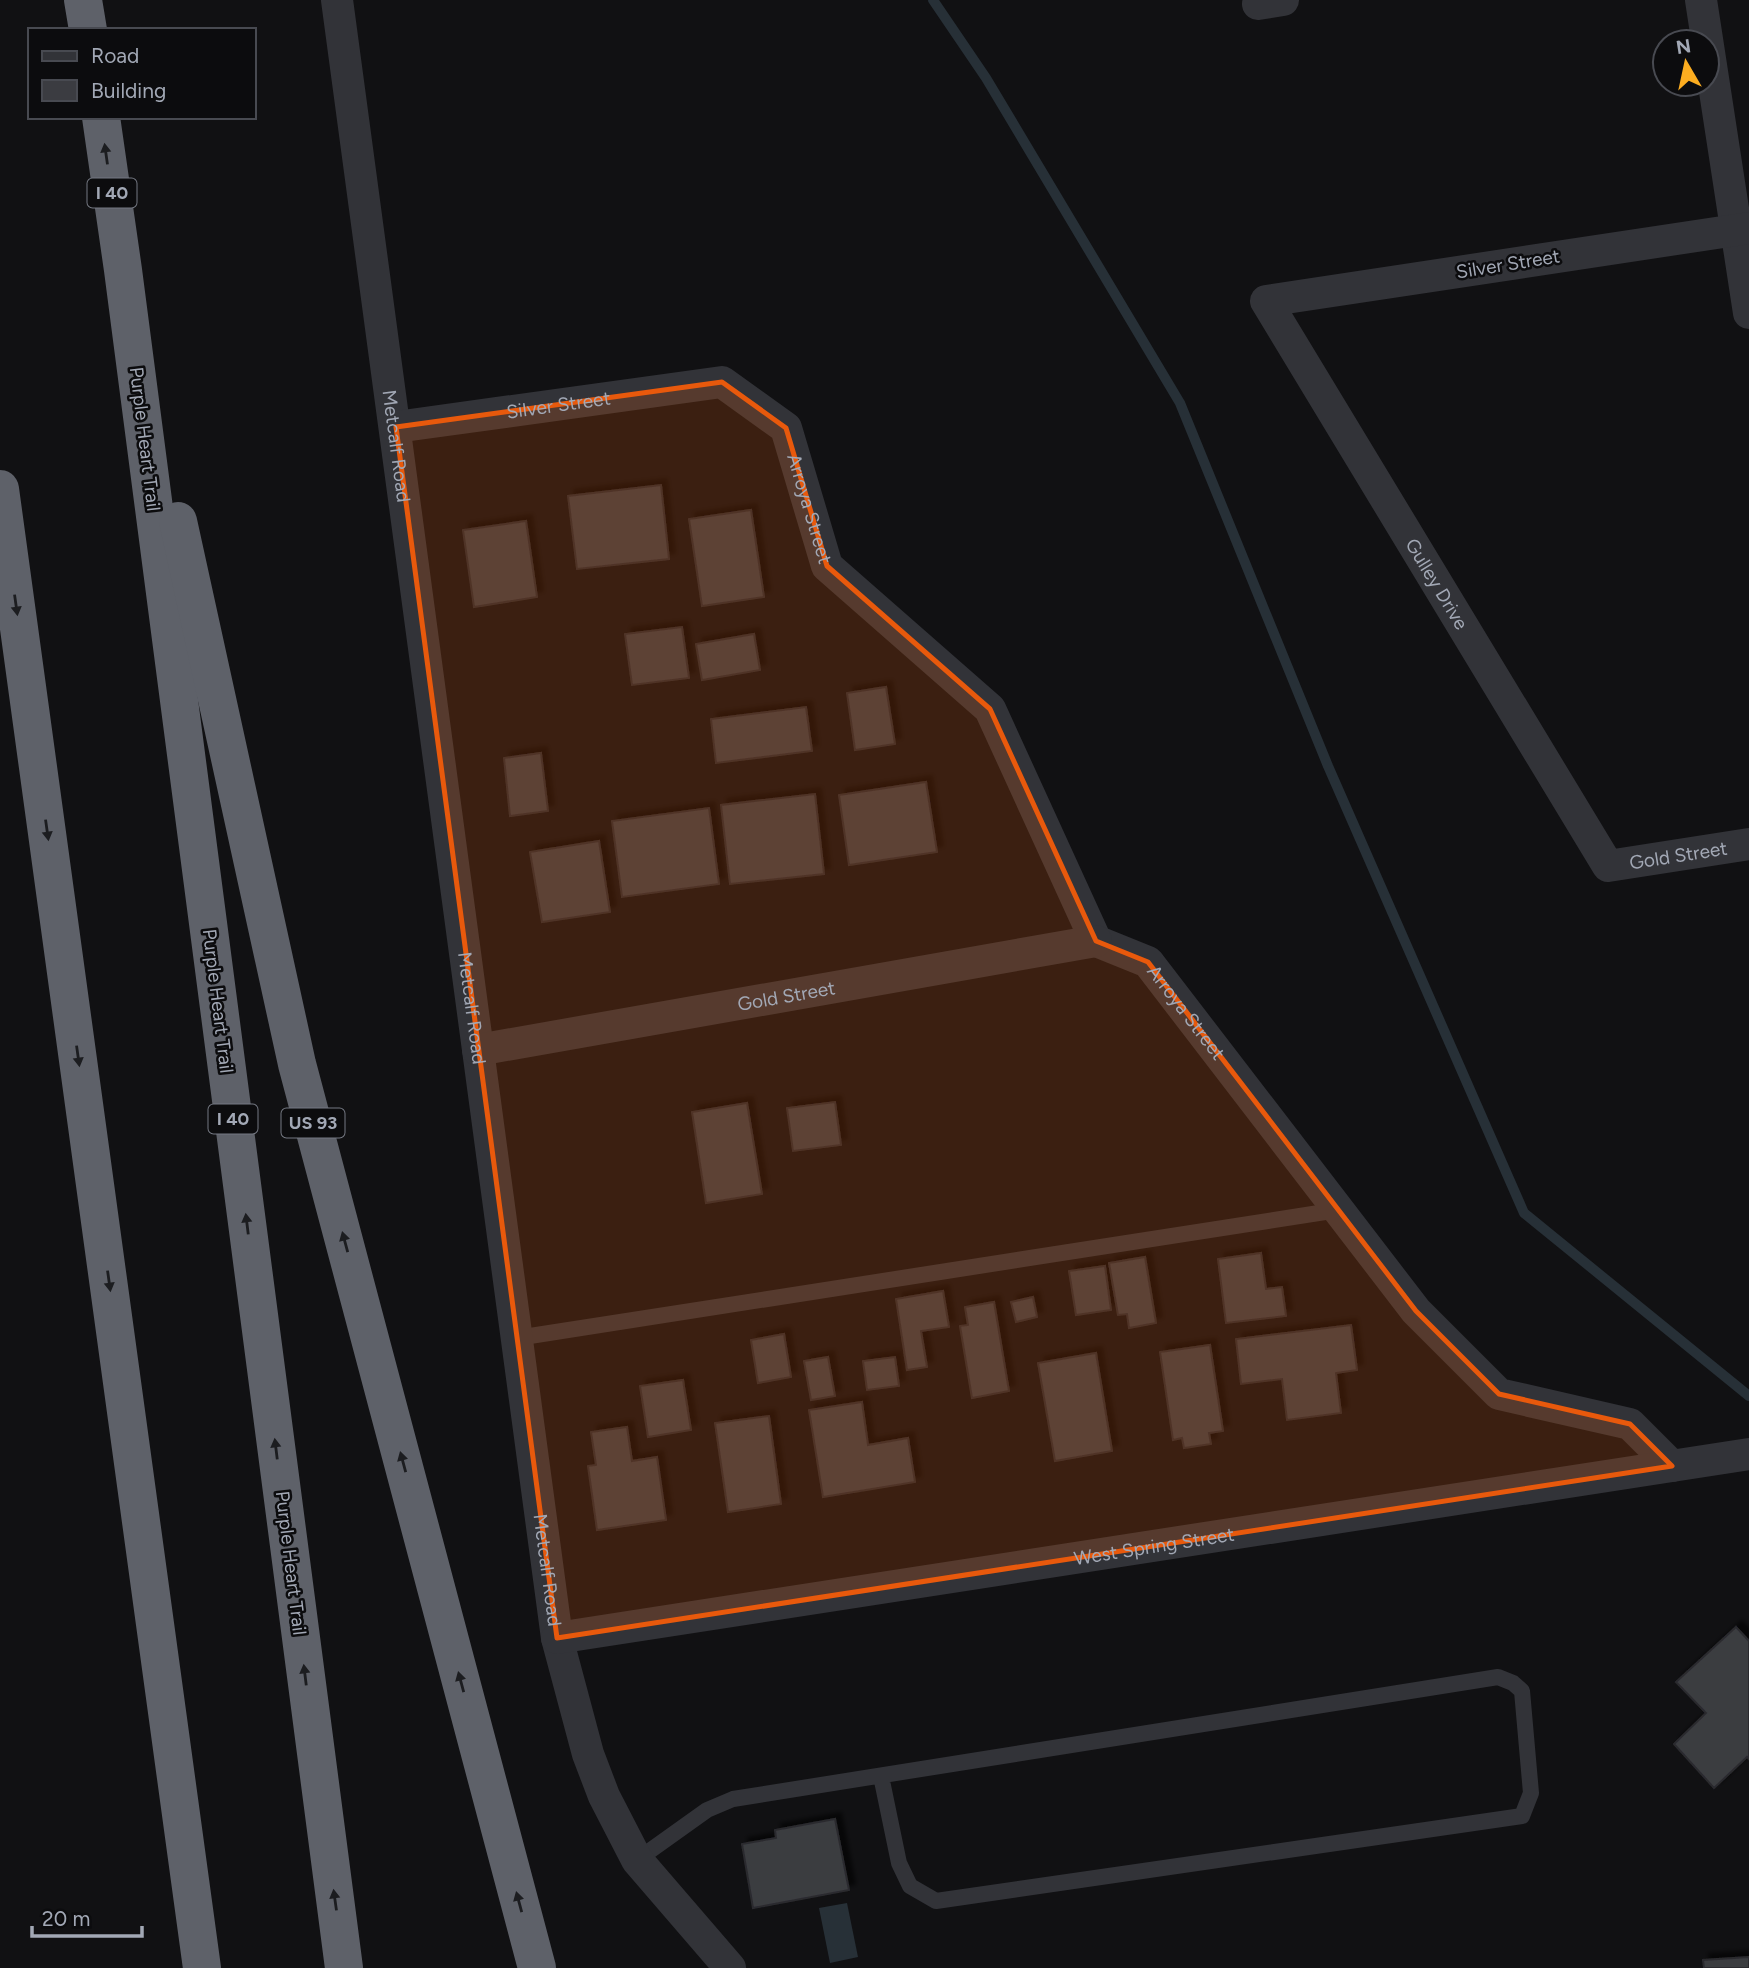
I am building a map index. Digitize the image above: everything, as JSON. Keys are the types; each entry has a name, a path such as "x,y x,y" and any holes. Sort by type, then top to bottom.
{"highway":[{"path":"83,0 88,28"},
{"name":"Purple Heart Trail","path":"101,119 344,1968"},
{"name":"US 93","path":"123,270 297,1063 537,1968"},
{"path":"0,489 202,1968"}],"street":[{"name":"Metcalf Road","path":"337,0 557,1638 592,1764 604,1796 637,1860 730,1968"},
{"path":"1701,0 1743,228 1749,313"},
{"name":"Silver Street","path":"1266,301 1743,228"},
{"name":"Gulley Drive","path":"1266,301 1608,866"},
{"name":"Silver Street","path":"396,427 722,382"},
{"name":"Arroya Street","path":"722,382 786,428 827,566 990,709 1096,941 1148,962 1416,1311 1499,1394 1630,1424 1672,1466"},
{"name":"Gold Street","path":"1608,866 1749,844"},
{"name":"Gold Street","path":"478,1050 1096,941"},
{"name":"West Spring Street","path":"557,1638 1749,1454"}],"lane":[{"path":"517,1338 1338,1210"},
{"path":"637,1860 707,1810 733,1799 1498,1677 1513,1683 1522,1692 1531,1793 1522,1816 936,1901 910,1886 899,1863 881,1776"}],"highlighted area":[{"path":"722,382 786,428 827,566 990,709 1096,941 1148,962 1416,1311 1499,1394 1630,1424 1672,1466 557,1638 396,427"}],"shaded area":[{"path":"847,1903 858,1957 830,1963 819,1908"}],"building":[{"path":"661,485 669,559 577,569 568,496"},
{"path":"751,510 764,597 702,606 689,519"},
{"path":"526,521 537,597 474,607 463,530"},
{"path":"682,627 689,678 632,685 625,634"},
{"path":"754,634 760,670 702,680 696,644"},
{"path":"886,687 895,744 855,750 847,693"},
{"path":"806,707 812,751 716,763 711,719"},
{"path":"541,753 548,811 510,816 504,758"},
{"path":"926,782 937,852 849,865 839,795"},
{"path":"815,794 824,874 730,884 721,805"},
{"path":"709,808 719,884 622,897 612,821"},
{"path":"599,841 610,912 542,922 530,852"},
{"path":"835,1102 841,1145 793,1151 787,1108"},
{"path":"747,1103 762,1194 706,1203 692,1112"},
{"path":"1261,1253 1266,1289 1282,1287 1286,1316 1226,1323 1218,1259"},
{"path":"1145,1257 1156,1323 1129,1328 1127,1314 1118,1315 1109,1263"},
{"path":"1105,1266 1111,1310 1076,1315 1069,1271"},
{"path":"943,1291 949,1327 921,1331 927,1367 907,1370 896,1299"},
{"path":"1033,1297 1037,1317 1016,1322 1011,1302"},
{"path":"994,1302 1009,1391 972,1398 960,1326 968,1325 965,1307"},
{"path":"1351,1325 1357,1370 1336,1373 1341,1413 1287,1420 1282,1379 1241,1384 1236,1339"},
{"path":"784,1334 791,1377 758,1383 751,1340"},
{"path":"1210,1345 1223,1431 1209,1433 1211,1444 1184,1448 1182,1438 1173,1440 1160,1352"},
{"path":"1096,1353 1112,1451 1055,1461 1038,1363"},
{"path":"828,1357 835,1396 811,1400 804,1361"},
{"path":"895,1357 899,1386 867,1390 863,1361"},
{"path":"683,1380 691,1430 648,1437 640,1386"},
{"path":"862,1402 868,1445 908,1438 915,1482 823,1497 809,1410"},
{"path":"769,1416 781,1504 728,1512 715,1423"},
{"path":"627,1427 632,1461 657,1457 666,1520 597,1530 588,1466 596,1465 591,1432"},
{"path":"1736,1627 1749,1641 1749,1759 1747,1757 1714,1788 1674,1744 1706,1713 1676,1682"},
{"path":"835,1819 849,1890 753,1908 742,1844 776,1838 775,1830"},
{"path":"1749,1957 1749,1968 1704,1968 1703,1960"}],"waterway":[{"path":"933,0 986,78 1180,403 1328,766 1524,1213 1749,1396"}]}
